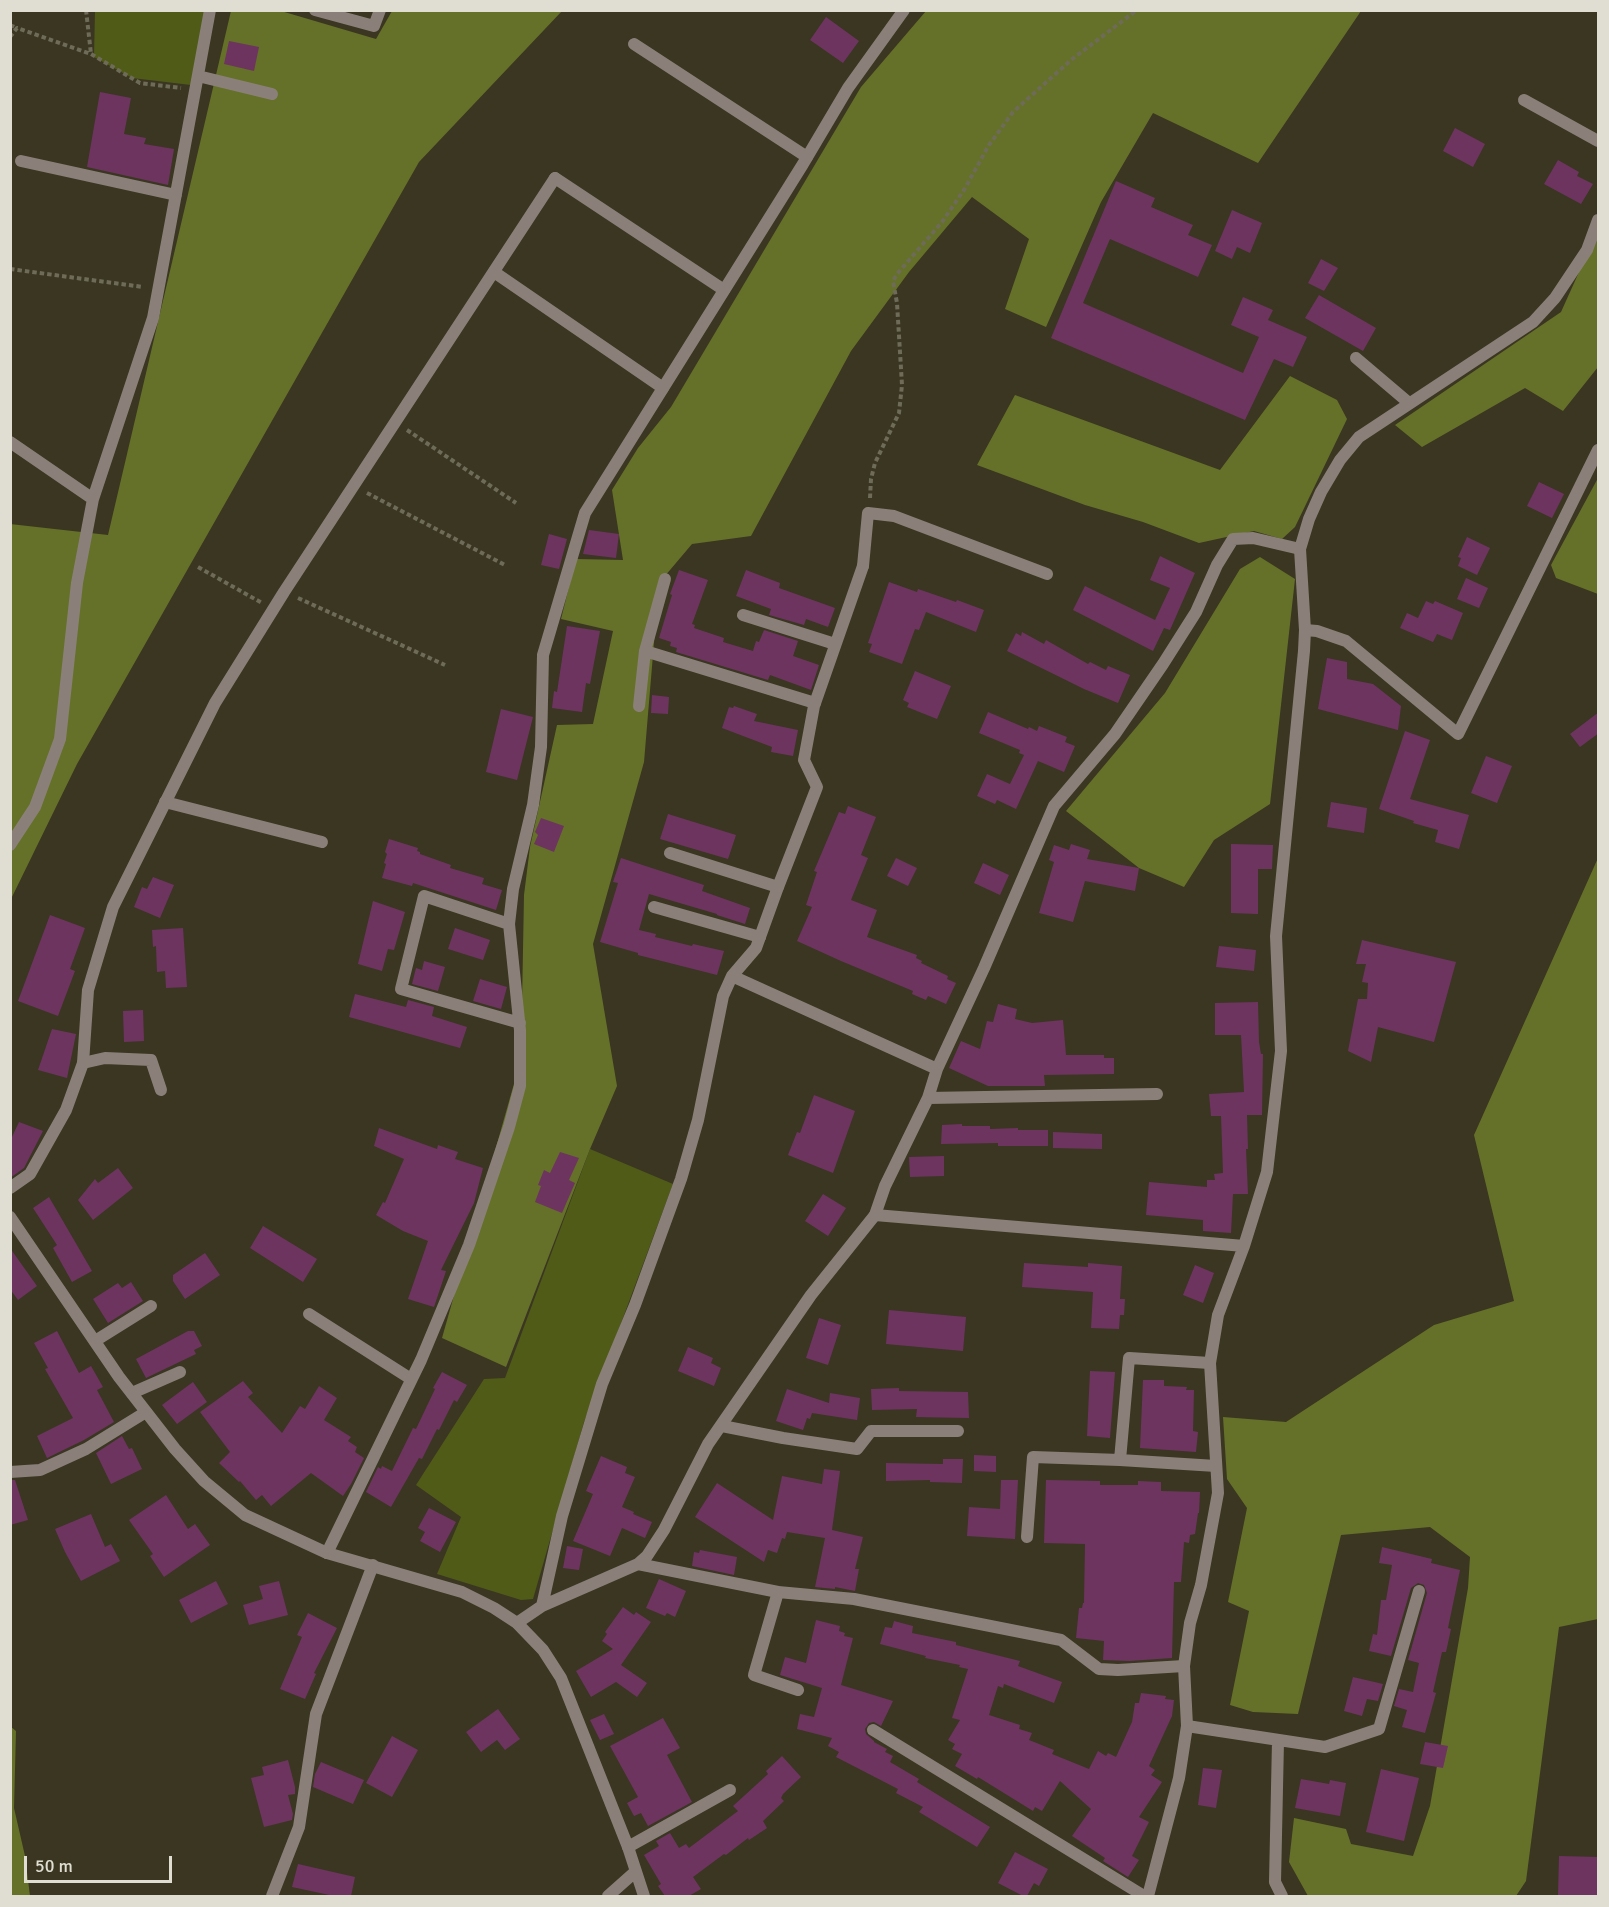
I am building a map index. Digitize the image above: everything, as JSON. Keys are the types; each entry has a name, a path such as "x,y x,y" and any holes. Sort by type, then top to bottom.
{"street":[{"path":"10,844 35,807 60,739 77,583 93,499 153,318 210,10"},
{"path":"315,10 374,26 380,10"},
{"path":"327,1553 411,1379 469,1245 509,1127 520,1086 520,1023 509,924 513,889 533,805 541,747 543,655 585,513 848,88 904,10"},
{"path":"634,44 807,157"},
{"path":"198,76 272,94"},
{"path":"1524,100 1599,141"},
{"path":"21,161 176,195"},
{"path":"10,1188 30,1174 66,1110 83,1064 88,990 112,907 215,703 284,592 555,178 724,290"},
{"path":"873,1730 1146,1896 1179,1778 1187,1726 1184,1666 1190,1623 1201,1585 1218,1494 1210,1363 1218,1315 1244,1246 1267,1172 1281,1051 1276,936 1301,695 1305,630 1300,549 1309,519 1321,492 1340,460 1359,437 1533,322 1555,298 1587,250 1599,220"},
{"path":"494,272 663,388"},
{"path":"1356,358 1409,403"},
{"path":"10,442 93,499"},
{"path":"1305,630 1317,631 1346,641 1458,734 1599,450"},
{"path":"542,1606 562,1516 602,1384 635,1305 681,1179 698,1120 723,996 732,976 756,948 817,786 804,760 815,703 862,566 868,513 894,516 1047,574"},
{"path":"517,1623 542,1606 638,1564 647,1556 664,1530 708,1444 811,1295 875,1215 885,1186 928,1098 936,1069 984,968 1054,806 1114,734 1164,664 1196,612 1217,565 1233,539 1253,538 1300,549"},
{"path":"639,706 645,651 665,579"},
{"path":"743,615 835,644"},
{"path":"645,651 815,703"},
{"path":"165,802 322,842"},
{"path":"670,853 778,887"},
{"path":"509,924 424,896 401,988 520,1023"},
{"path":"654,907 760,937"},
{"path":"732,976 936,1069"},
{"path":"83,1064 105,1058 151,1060 161,1090"},
{"path":"928,1098 1157,1094"},
{"path":"875,1215 1244,1246"},
{"path":"10,1217 95,1341 175,1449 204,1481 245,1515 327,1553 462,1592 517,1623 543,1650 561,1678 628,1847 644,1896"},
{"path":"95,1341 151,1306"},
{"path":"309,1314 411,1379"},
{"path":"1120,1460 1129,1358 1210,1363"},
{"path":"132,1393 180,1372"},
{"path":"10,1472 40,1470 86,1449 146,1412"},
{"path":"722,1426 857,1449 871,1431 958,1431"},
{"path":"1027,1537 1033,1457 1216,1466"},
{"path":"638,1564 778,1592 854,1599 1061,1640 1099,1669 1184,1666"},
{"path":"272,1896 299,1827 316,1714 373,1565"},
{"path":"1187,1726 1325,1747 1379,1730 1419,1591"},
{"path":"778,1592 754,1676 798,1690"},
{"path":"1278,1741 1275,1882 1282,1896"},
{"path":"628,1847 730,1790"},
{"path":"608,1896 635,1872"}],"path":[{"path":"86,10 90,54"},
{"path":"868,513 875,463 899,413 902,385 897,303 893,281 942,222 964,190 989,145 1013,112 1071,60 1137,10"},
{"path":"10,25 90,54 140,83 195,90"},
{"path":"10,37 16,28"},
{"path":"10,269 159,289"},
{"path":"395,423 516,503"},
{"path":"353,486 505,565"},
{"path":"198,567 273,610"},
{"path":"284,592 445,665"}],"green space":[{"path":"95,11 207,11 191,85 132,78 94,57"},
{"path":"231,11 281,11 376,39 392,11 562,11 419,162 77,764 11,899 10,524 108,535"},
{"path":"926,11 1361,11 1258,163 1153,113 1101,202 1046,327 1005,309 1029,239 972,197 909,272 851,351 751,536 692,544 659,583 644,762 593,944 617,1086 590,1149 506,1367 442,1338 521,1059 524,895 530,847 557,725 593,724 613,631 561,619 576,559 623,560 612,490 638,448 671,407 861,87"},
{"path":"1598,230 1598,367 1563,411 1525,388 1422,447 1395,425 1561,312"},
{"path":"1290,376 1337,400 1347,419 1295,527 1282,539 1254,531 1199,543 1143,522 1085,505 977,465 1015,395 1220,470"},
{"path":"1598,478 1598,594 1556,578 1551,565"},
{"path":"1260,557 1295,579 1270,804 1214,840 1184,887 1139,868 1066,811 1165,693 1240,569"},
{"path":"1598,858 1598,1619 1559,1627 1526,1881 1516,1896 1308,1896 1289,1862 1294,1818 1346,1829 1351,1844 1413,1856 1430,1806 1468,1588 1470,1557 1430,1527 1341,1535 1298,1714 1253,1712 1230,1705 1249,1611 1228,1602 1247,1508 1227,1479 1223,1417 1286,1422 1434,1325 1514,1301 1474,1135"},
{"path":"590,1149 673,1184 584,1422 533,1599 521,1600 437,1574 461,1517 416,1485 484,1379 505,1378"},
{"path":"10,1726 16,1731 14,1808 25,1856 30,1896 11,1896"}],"building":[{"path":"826,17 859,41 843,63 810,40"},
{"path":"229,41 259,47 254,71 224,64"},
{"path":"100,92 131,98 124,134 146,138 144,144 174,149 168,185 87,167"},
{"path":"1455,128 1485,144 1473,167 1443,151"},
{"path":"1558,160 1579,172 1577,176 1593,184 1581,204 1544,184"},
{"path":"1116,181 1155,198 1151,207 1193,225 1188,235 1212,245 1198,277 1110,239 1083,303 1243,373 1259,337 1231,325 1243,297 1273,310 1268,320 1307,337 1293,367 1274,359 1245,420 1051,338"},
{"path":"1232,210 1262,223 1250,253 1237,247 1232,259 1215,251"},
{"path":"1321,259 1338,268 1324,291 1308,283"},
{"path":"1319,295 1376,328 1363,351 1305,318"},
{"path":"1539,482 1564,494 1552,518 1527,506"},
{"path":"589,530 619,534 616,558 583,554"},
{"path":"549,534 567,539 559,569 541,565"},
{"path":"1467,537 1490,548 1477,575 1458,566 1461,558 1458,557"},
{"path":"1160,556 1195,573 1170,630 1164,628 1153,651 1073,610 1085,586 1155,620 1170,588 1150,580"},
{"path":"679,570 708,580 692,624 695,625 694,628 724,638 723,642 753,651 756,641 759,642 764,630 798,641 793,656 819,665 811,690 770,675 768,680 676,652 677,648 670,646 671,642 659,638 672,595 670,594"},
{"path":"746,570 780,583 779,588 835,608 828,627 806,619 804,625 769,615 771,609 736,596"},
{"path":"1466,578 1488,588 1479,608 1457,599"},
{"path":"889,582 917,592 918,589 956,602 957,600 984,610 976,632 926,612 919,630 915,629 902,664 869,652 872,644 868,643"},
{"path":"1426,601 1433,604 1435,601 1463,613 1452,640 1437,634 1433,642 1400,628 1407,613 1418,618"},
{"path":"567,626 600,631 590,684 586,683 582,712 552,708 554,691 557,692"},
{"path":"1022,632 1044,644 1046,640 1088,664 1090,662 1106,670 1108,666 1130,675 1118,703 1007,651 1016,633 1021,636"},
{"path":"1327,658 1347,662 1347,679 1373,684 1401,706 1398,730 1318,709"},
{"path":"915,671 951,686 937,719 907,707 909,703 903,700"},
{"path":"652,695 669,697 668,714 651,713"},
{"path":"734,706 757,714 754,721 798,730 793,756 771,752 772,747 722,728 729,707"},
{"path":"501,709 533,717 517,780 486,772"},
{"path":"988,712 1028,729 1029,727 1037,731 1039,726 1067,737 1065,742 1075,746 1064,772 1038,761 1016,809 997,800 995,804 977,796 987,774 1010,784 1024,755 1019,753 1020,750 979,733"},
{"path":"1599,712 1599,733 1580,747 1570,734"},
{"path":"1405,731 1430,740 1410,799 1469,815 1459,849 1435,842 1438,830 1379,809"},
{"path":"1486,756 1512,766 1497,803 1471,793"},
{"path":"1331,802 1367,808 1364,833 1327,827"},
{"path":"848,806 876,817 861,855 868,858 851,900 877,910 867,937 917,955 916,958 922,961 921,963 948,976 947,979 956,983 946,1004 928,996 926,1000 912,994 913,991 797,941 812,907 806,905 817,872 814,871 839,812 845,814"},
{"path":"668,814 736,835 728,859 660,839"},
{"path":"541,818 564,826 554,852 534,844 538,835 535,832"},
{"path":"389,839 418,848 417,851 420,854 451,865 450,868 484,878 482,884 502,890 496,910 413,883 412,886 382,878"},
{"path":"1071,844 1090,850 1087,859 1139,868 1135,891 1085,881 1073,922 1039,913 1054,862 1049,860 1054,845 1069,850"},
{"path":"1231,844 1273,845 1272,869 1258,869 1258,914 1231,913"},
{"path":"621,858 704,885 702,891 750,908 745,924 649,894 639,930 656,934 655,937 724,951 717,975 638,955 638,953 600,942 618,883 613,882"},
{"path":"896,858 917,868 908,886 887,876"},
{"path":"983,863 1009,875 1000,895 974,883"},
{"path":"153,877 174,885 160,918 134,907 142,887 147,889"},
{"path":"373,901 405,912 394,950 388,949 382,971 358,964"},
{"path":"50,915 85,928 70,969 75,971 58,1016 18,1001"},
{"path":"183,928 187,987 166,988 165,971 157,972 156,946 153,947 152,930"},
{"path":"455,928 490,940 483,960 448,949"},
{"path":"1362,940 1456,962 1434,1042 1378,1027 1371,1062 1348,1051 1358,999 1367,999 1368,983 1362,982 1366,964 1356,964"},
{"path":"1219,946 1256,950 1254,971 1216,967"},
{"path":"424,961 445,967 438,991 412,984 416,968 422,970"},
{"path":"480,979 507,987 501,1009 473,1001"},
{"path":"355,994 406,1007 408,1000 434,1007 432,1016 467,1027 460,1048 349,1017"},
{"path":"1258,1002 1259,1042 1261,1054 1263,1054 1262,1115 1247,1115 1248,1194 1233,1194 1231,1233 1203,1231 1203,1220 1146,1215 1149,1182 1207,1187 1207,1180 1215,1180 1214,1174 1223,1173 1221,1116 1211,1116 1209,1094 1244,1092 1241,1035 1215,1035 1215,1003"},
{"path":"998,1004 1017,1009 1015,1019 1032,1023 1063,1020 1066,1055 1104,1055 1104,1058 1114,1058 1114,1074 1044,1075 1045,1086 988,1086 949,1068 961,1041 980,1049 987,1021 993,1022"},
{"path":"143,1010 144,1041 124,1042 123,1011"},
{"path":"52,1029 76,1034 67,1078 38,1070"},
{"path":"814,1095 855,1111 833,1173 788,1155 797,1132 800,1133"},
{"path":"19,1122 43,1131 24,1168 10,1178 10,1141"},
{"path":"962,1124 962,1126 990,1126 990,1129 1048,1130 1048,1146 998,1146 998,1143 941,1144 942,1125"},
{"path":"379,1128 437,1149 438,1145 458,1152 455,1159 483,1168 474,1203 441,1270 446,1271 434,1307 408,1299 428,1241 403,1231 376,1215 383,1202 385,1203 404,1159 374,1146"},
{"path":"1053,1132 1102,1134 1102,1149 1053,1148"},
{"path":"560,1152 579,1158 569,1180 575,1183 562,1213 535,1202 544,1170 550,1173"},
{"path":"944,1156 944,1176 910,1177 909,1157"},
{"path":"118,1168 133,1188 93,1220 78,1200 95,1179 98,1183"},
{"path":"823,1194 846,1208 828,1236 805,1221"},
{"path":"49,1197 92,1271 72,1282 53,1248 57,1245 33,1208"},
{"path":"263,1226 317,1259 303,1282 250,1248"},
{"path":"10,1248 37,1286 18,1300 10,1289"},
{"path":"205,1253 220,1275 185,1299 173,1281 173,1275"},
{"path":"1024,1263 1088,1267 1088,1263 1122,1266 1120,1299 1125,1299 1124,1315 1120,1315 1119,1329 1091,1328 1093,1292 1022,1287"},
{"path":"1195,1265 1214,1273 1203,1303 1183,1295"},
{"path":"131,1282 143,1301 108,1323 93,1299 118,1283 122,1288"},
{"path":"889,1310 966,1317 963,1351 886,1344"},
{"path":"819,1318 841,1325 828,1365 806,1358"},
{"path":"57,1331 79,1373 91,1366 103,1387 97,1390 114,1422 47,1458 37,1436 73,1418 45,1369 48,1368 34,1343"},
{"path":"188,1331 194,1331 202,1346 194,1350 196,1354 146,1378 136,1359"},
{"path":"688,1347 713,1358 711,1363 721,1368 714,1386 678,1371"},
{"path":"1090,1371 1115,1372 1110,1438 1087,1436"},
{"path":"442,1372 467,1385 457,1402 454,1400 422,1459 419,1458 391,1507 366,1492 378,1467 381,1469 382,1466 392,1471 413,1428 416,1429"},
{"path":"1143,1380 1164,1380 1164,1386 1187,1387 1186,1390 1194,1390 1193,1431 1198,1432 1196,1452 1140,1448"},
{"path":"243,1381 253,1393 248,1397 282,1433 300,1406 305,1409 319,1386 337,1398 324,1420 351,1437 348,1441 357,1447 355,1452 364,1458 343,1496 311,1473 271,1506 262,1495 256,1500 240,1481 219,1463 230,1452 200,1412"},
{"path":"193,1382 207,1402 177,1424 162,1405"},
{"path":"899,1388 899,1391 968,1392 969,1418 916,1417 917,1409 872,1410 871,1389"},
{"path":"787,1389 829,1403 830,1393 860,1398 857,1420 812,1413 810,1419 807,1418 803,1430 776,1421"},
{"path":"122,1436 129,1449 132,1448 142,1469 111,1484 96,1453"},
{"path":"974,1455 996,1456 996,1472 974,1471"},
{"path":"601,1456 627,1467 625,1473 635,1477 622,1507 652,1522 645,1538 622,1528 610,1556 573,1541 593,1494 586,1491"},
{"path":"943,1459 963,1459 962,1483 930,1482 930,1480 886,1481 886,1463 943,1464"},
{"path":"824,1469 840,1471 832,1530 863,1537 855,1569 859,1569 855,1591 835,1587 835,1589 815,1587 825,1538 787,1532 785,1539 782,1538 777,1553 768,1550 764,1562 695,1517 717,1483 773,1520 782,1476 822,1484"},
{"path":"10,1480 15,1480 28,1520 10,1525"},
{"path":"1001,1480 1018,1480 1015,1539 967,1536 969,1507 1000,1509"},
{"path":"1046,1480 1100,1481 1100,1485 1138,1485 1138,1481 1161,1482 1161,1491 1200,1492 1195,1534 1190,1535 1189,1543 1184,1542 1181,1582 1174,1582 1172,1658 1103,1660 1104,1641 1076,1638 1079,1608 1082,1608 1084,1603 1085,1544 1044,1543"},
{"path":"166,1495 188,1529 195,1524 210,1545 164,1577 150,1556 153,1554 129,1520"},
{"path":"429,1508 456,1522 440,1552 420,1541 425,1532 418,1528"},
{"path":"91,1514 105,1547 111,1544 120,1561 81,1581 55,1529"},
{"path":"567,1546 583,1549 579,1570 563,1568"},
{"path":"1382,1547 1432,1559 1431,1563 1460,1570 1448,1628 1451,1629 1446,1652 1442,1652 1433,1692 1436,1693 1425,1733 1402,1727 1407,1710 1394,1706 1399,1689 1413,1692 1419,1663 1408,1660 1427,1593 1424,1585 1418,1583 1411,1588 1391,1656 1369,1651 1373,1634 1377,1635 1381,1600 1386,1600 1392,1565 1379,1563"},
{"path":"700,1550 737,1557 734,1575 692,1566 694,1552 699,1553"},
{"path":"659,1579 686,1591 675,1617 667,1613 665,1616 646,1608"},
{"path":"216,1581 228,1604 191,1623 179,1600"},
{"path":"279,1581 288,1615 249,1625 243,1605 263,1599 259,1586"},
{"path":"623,1607 634,1615 636,1612 651,1622 621,1665 647,1683 637,1697 616,1682 591,1697 576,1671 613,1649 602,1641 607,1634 605,1632"},
{"path":"308,1613 337,1628 314,1673 316,1674 305,1699 280,1689 302,1637 297,1635"},
{"path":"816,1620 840,1626 839,1631 845,1633 844,1636 853,1638 841,1685 893,1701 881,1726 874,1722 869,1723 865,1729 866,1734 874,1742 887,1749 885,1752 893,1756 890,1762 919,1779 917,1782 990,1827 977,1847 919,1812 923,1807 896,1793 898,1789 836,1757 839,1752 828,1746 832,1738 797,1729 800,1714 814,1717 822,1688 780,1675 785,1657 806,1663"},
{"path":"894,1621 913,1626 912,1633 956,1642 956,1645 1020,1661 1018,1666 1062,1682 1054,1703 1004,1684 1003,1688 998,1686 989,1715 1020,1725 1019,1729 1032,1733 1029,1740 1054,1750 1052,1754 1089,1769 1098,1751 1106,1756 1108,1753 1116,1757 1132,1722 1135,1703 1139,1703 1141,1693 1166,1696 1165,1699 1174,1700 1172,1716 1149,1766 1155,1770 1151,1775 1162,1782 1139,1817 1149,1822 1132,1856 1139,1860 1128,1877 1103,1861 1105,1858 1072,1836 1091,1809 1060,1781 1042,1811 1035,1807 1033,1811 978,1777 977,1779 955,1766 962,1754 952,1749 955,1744 948,1740 960,1720 952,1718 968,1669 880,1644 885,1627 892,1628"},
{"path":"1353,1677 1383,1684 1378,1701 1367,1699 1362,1716 1344,1711"},
{"path":"498,1709 520,1739 505,1750 497,1740 481,1752 466,1732"},
{"path":"604,1714 614,1734 600,1740 590,1720"},
{"path":"663,1718 680,1748 667,1755 692,1802 648,1826 641,1813 634,1816 627,1803 638,1797 610,1746"},
{"path":"392,1736 418,1750 392,1797 366,1783"},
{"path":"1425,1742 1448,1746 1443,1768 1420,1764"},
{"path":"782,1756 801,1777 783,1794 781,1798 784,1801 763,1821 767,1828 749,1840 748,1838 693,1877 701,1889 689,1896 665,1896 658,1886 661,1884 644,1855 659,1846 656,1841 670,1833 679,1848 686,1844 689,1848 738,1811 733,1806 768,1774 766,1771"},
{"path":"288,1760 295,1787 295,1794 288,1795 293,1814 292,1820 264,1827 251,1778 264,1775 262,1767"},
{"path":"321,1762 364,1780 353,1804 313,1787 315,1774"},
{"path":"1203,1768 1222,1770 1216,1808 1198,1805"},
{"path":"1381,1769 1419,1778 1404,1841 1366,1832"},
{"path":"1301,1779 1329,1784 1330,1780 1346,1783 1340,1816 1295,1808"},
{"path":"1015,1852 1048,1869 1039,1886 1034,1883 1027,1896 998,1883"},
{"path":"1559,1856 1599,1857 1599,1896 1558,1896"},
{"path":"298,1864 355,1877 351,1896 334,1896 292,1887"}]}
